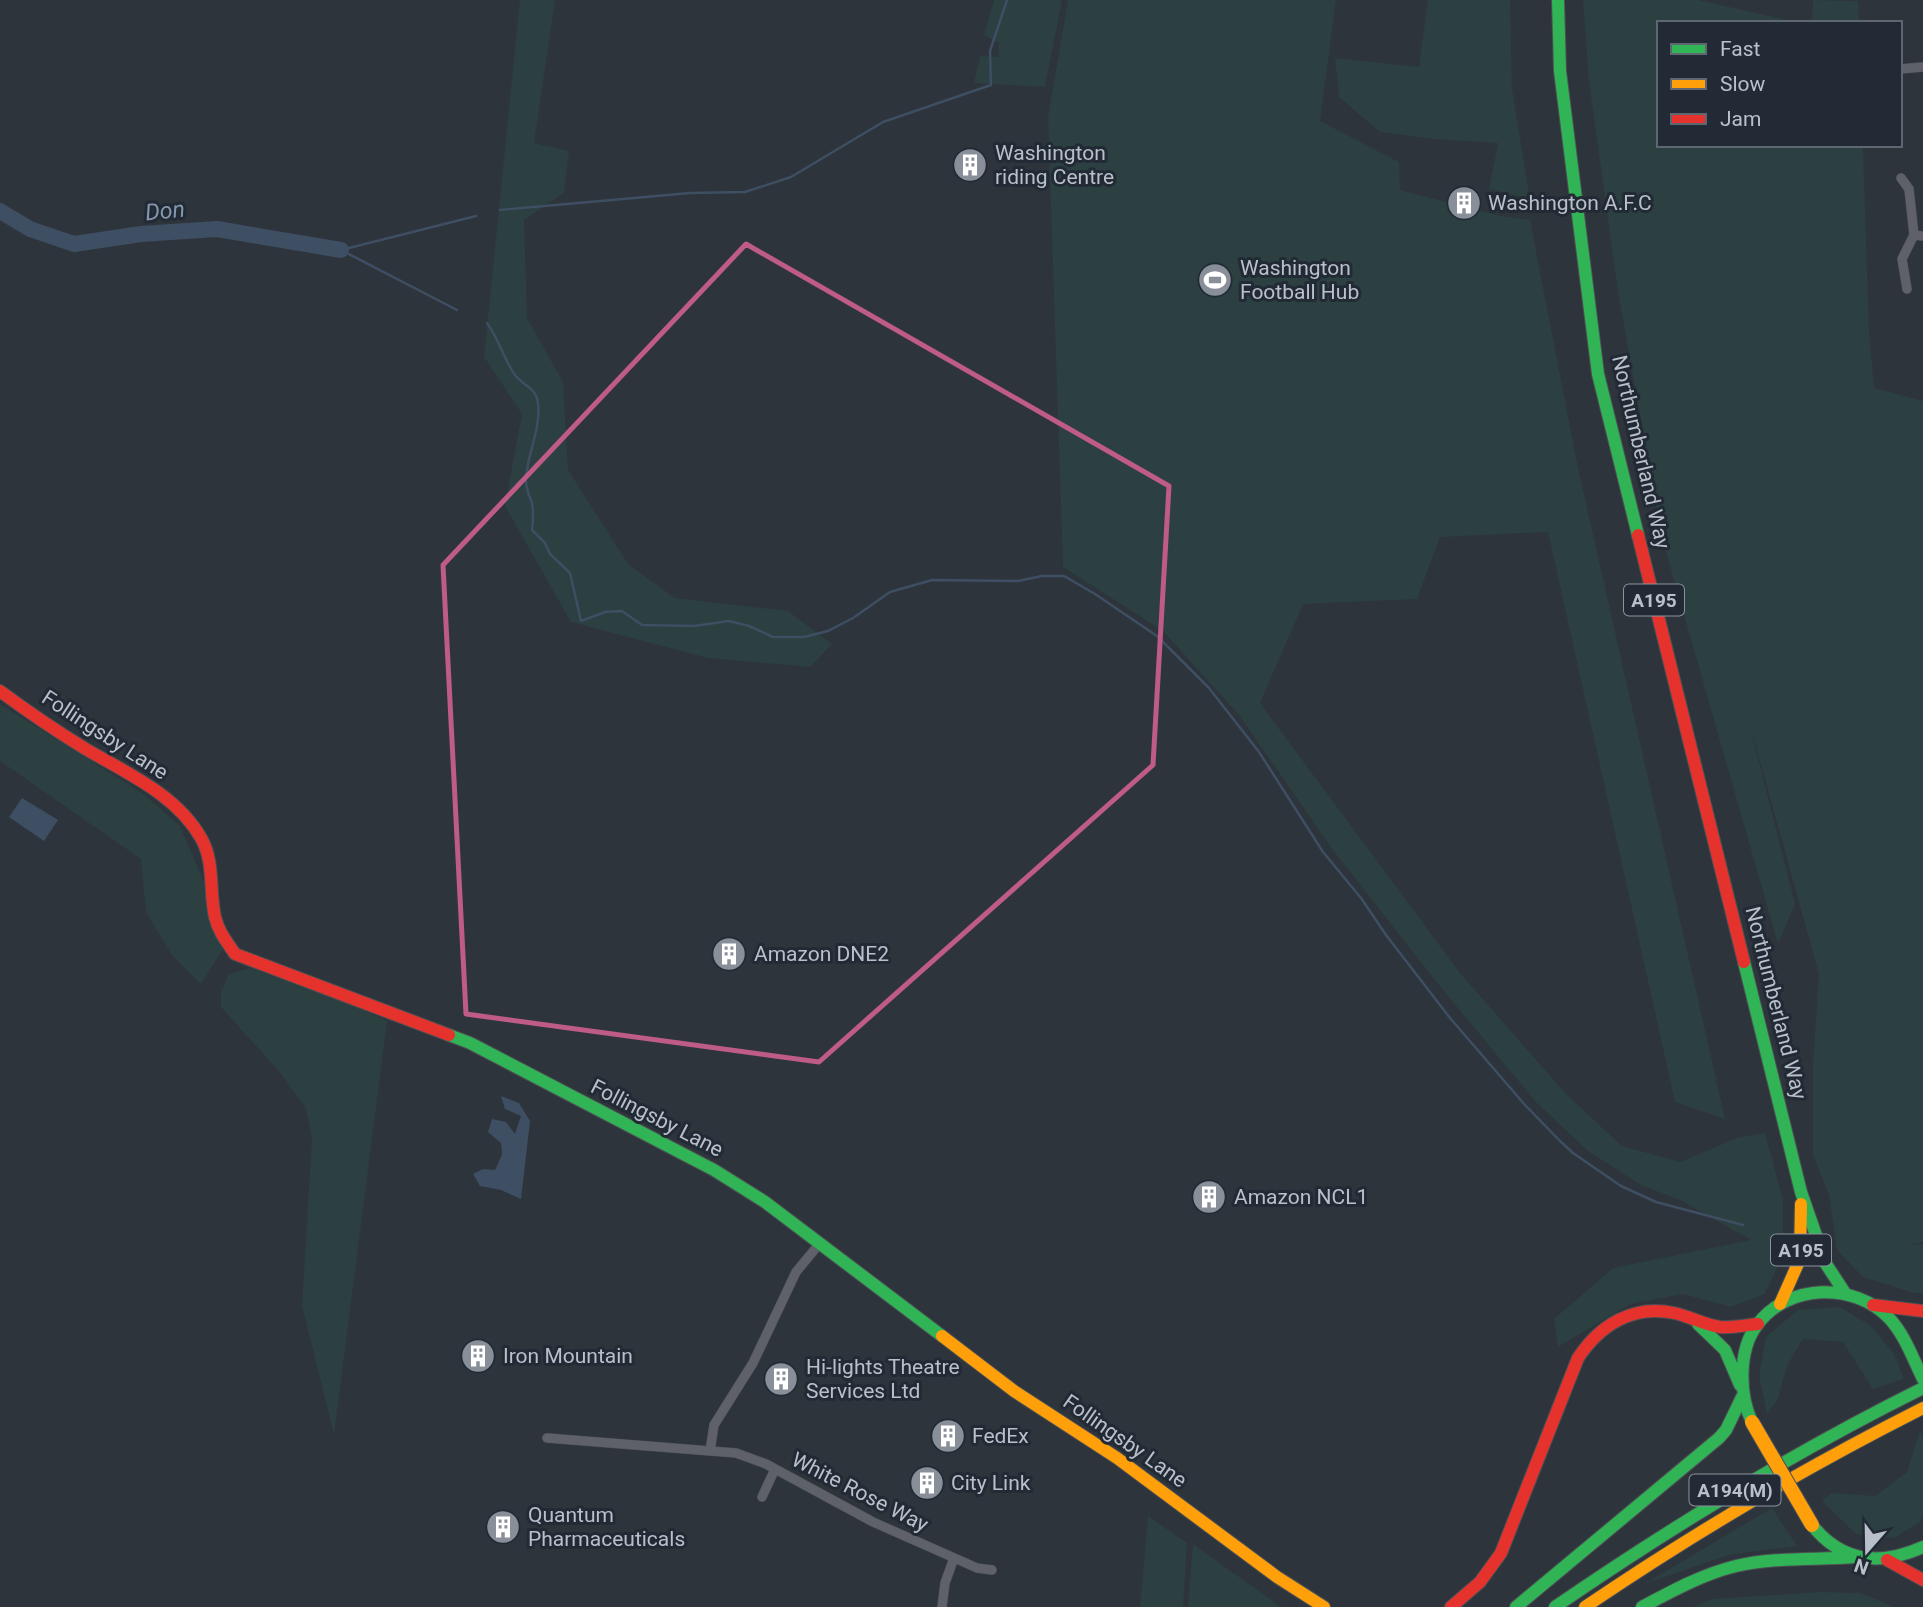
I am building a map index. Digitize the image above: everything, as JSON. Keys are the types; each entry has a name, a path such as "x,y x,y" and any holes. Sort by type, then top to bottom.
{"main road":[{"name":"Northumberland Way","path":"1558,0 1560,71 1598,374 1801,1192 1826,1264 1845,1293"},
{"name":"Follingsby Lane","path":"0,691 82,746 149,786 190,820 203,842 211,869 214,915 222,936 235,954 470,1043 714,1170 765,1202 820,1242 1014,1391 1117,1458 1277,1577 1324,1607"},
{"name":"Northumberland Way","path":"1780,1304 1801,1259 1801,1192"},
{"path":"1741,1391 1751,1336 1758,1324 1780,1304 1797,1296 1815,1292 1845,1293 1872,1304 1923,1311"},
{"path":"1872,1304 1890,1319 1923,1378"},
{"path":"1451,1607 1480,1581 1501,1553 1578,1358 1586,1344 1604,1326 1639,1312 1674,1312 1725,1327 1758,1324"},
{"path":"1692,1319 1717,1339 1727,1352 1752,1422 1812,1525 1836,1548 1855,1557"},
{"name":"A194(M)","path":"1555,1607 1702,1509 1844,1426 1923,1388"},
{"name":"A194(M)","path":"1516,1607 1719,1438 1726,1430 1741,1391"},
{"name":"A194(M)","path":"1585,1607 1690,1536 1768,1488 1848,1444 1923,1408"},
{"path":"1642,1607 1696,1579 1737,1566 1781,1560 1855,1557 1887,1560 1923,1547"},
{"path":"1887,1560 1923,1580"}],"street":[{"path":"1902,69 1923,67"},
{"path":"1901,178 1909,189 1919,236 1902,259 1907,289"},
{"path":"710,1451 714,1425 753,1363 796,1272 820,1242"},
{"name":"White Rose Way","path":"547,1438 736,1453 775,1469 873,1522 977,1568 992,1570"},
{"path":"762,1497 775,1469"},
{"path":"942,1607 945,1583 954,1558"}],"highlighted area":[{"path":"746,244 1169,486 1153,765 819,1062 466,1014 443,565"}],"shaded area":[{"path":"520,0 555,0 534,143 569,151 564,193 524,220 527,318 563,382 568,470 628,564 675,598 788,611 832,644 810,667 708,658 571,622 505,506 522,414 484,357"},
{"path":"994,0 1062,0 1045,87 974,83 980,56 998,57 999,43 984,35"},
{"path":"1068,0 1336,0 1320,121 1399,162 1400,190 1500,216 1530,220 1578,468 1725,1119 1675,1102 1548,532 1440,537 1417,599 1303,604 1260,703 1460,973 1567,1095 1622,1146 1680,1162 1737,1138 1765,1133 1783,1200 1783,1255 1765,1294 1731,1307 1683,1294 1630,1304 1558,1347 1554,1319 1613,1268 1751,1240 1680,1200 1641,1185 1588,1151 1536,1102 1438,984 1333,850 1239,715 1163,631 1063,567 1048,117"},
{"path":"1428,0 1510,0 1512,89 1530,199 1489,189 1498,143 1380,132 1339,97 1335,58 1419,67"},
{"path":"1583,0 1699,0 1791,21 1657,21 1657,147 1863,147 1869,331 1874,388 1923,401 1923,1242 1907,1246 1923,1244 1923,1293 1914,1293 1863,1277 1837,1250 1829,1195 1813,1155 1813,1064 1819,974 1749,722 1795,904 1778,944 1662,538 1618,292 1589,81"},
{"path":"1813,0 1858,1 1859,21 1812,21"},
{"path":"0,704 142,793 180,826 205,884 211,922 223,949 201,984 172,955 146,912 141,859 0,761"},
{"path":"250,968 357,1007 387,1021 334,1435 302,1305 312,1139 306,1108 278,1070 221,1007 221,992 229,974"},
{"path":"1840,1307 1871,1326 1894,1354 1904,1379 1873,1389 1843,1342 1803,1339 1787,1366 1778,1399 1767,1414 1759,1376 1766,1337 1798,1310"},
{"path":"1920,1430 1923,1437 1923,1516 1920,1522 1894,1538 1856,1534 1822,1501 1832,1493 1875,1496 1907,1472"},
{"path":"1772,1508 1797,1546 1729,1555 1644,1584"},
{"path":"1148,1516 1187,1543 1183,1607 1140,1607"},
{"path":"1193,1544 1281,1607 1188,1607"},
{"path":"1821,1592 1860,1593 1895,1607 1693,1607 1711,1599"}],"water":[{"path":"22,798 58,820 44,841 9,817"},
{"path":"501,1096 519,1103 530,1121 521,1199 501,1190 480,1186 473,1174 483,1169 495,1170 502,1155 501,1143 488,1132 492,1119 506,1122 515,1134 521,1116 505,1109"}],"waterway":[{"path":"500,210 690,193 745,192 791,177 883,122 991,85 990,51 1007,0"},
{"name":"Don","path":"0,211 30,229 74,244 141,234 217,229 341,250"},
{"path":"341,250 476,216"},
{"path":"341,250 457,310"},
{"path":"487,323 515,375 537,398 538,422 526,481 533,506 532,530 545,543 550,554 570,573 581,621 605,612 622,611 642,625 694,626 729,621 749,626 773,637 804,637 828,631 853,618 890,592 932,580 1018,581 1042,576 1064,576 1157,636 1209,688 1259,752 1323,852 1361,898 1450,1018 1560,1141 1621,1186 1656,1202 1743,1225"}],"traffic: fast":[{"path":"1558,0 1560,71 1598,374 1638,535"},
{"path":"1744,962 1801,1192 1826,1264 1845,1293"},
{"path":"449,1035 470,1043 714,1170 765,1202 942,1336"},
{"path":"1752,1422 1743,1386 1746,1347 1757,1325 1770,1311 1803,1295 1840,1293 1875,1306 1900,1332 1923,1379"},
{"path":"1698,1324 1725,1350 1740,1385"},
{"path":"1555,1607 1735,1491 1923,1388"},
{"path":"1516,1607 1719,1438 1726,1430 1742,1397"},
{"path":"1812,1525 1836,1547 1863,1557 1892,1557 1923,1547"},
{"path":"1642,1607 1700,1578 1736,1566 1781,1560 1855,1557"}],"traffic: slow":[{"path":"1780,1304 1800,1259 1801,1204"},
{"path":"942,1336 1014,1391 1117,1458 1277,1577 1324,1607"},
{"path":"1585,1607 1751,1502 1923,1408"},
{"path":"1752,1422 1812,1525"}],"traffic: jam":[{"path":"1638,535 1744,962"},
{"path":"0,691 73,741 149,786 191,823 201,838 208,857 216,922 235,954 449,1035"},
{"path":"1873,1305 1923,1311"},
{"path":"1451,1607 1480,1582 1501,1553 1578,1358 1597,1336 1619,1320 1645,1312 1674,1313 1720,1327 1758,1324"},
{"path":"1887,1560 1923,1580"}],"place":[{"name":"Washington riding Centre","path":"970,165"},
{"name":"Washington A.F.C","path":"1464,203"},
{"name":"Washington Football Hub","path":"1215,280"},
{"name":"Amazon DNE2","path":"729,954"},
{"name":"Amazon NCL1","path":"1209,1197"},
{"name":"Iron Mountain","path":"478,1356"},
{"name":"Hi-lights Theatre Services Ltd","path":"781,1379"},
{"name":"FedEx","path":"948,1436"},
{"name":"City Link","path":"927,1483"},
{"name":"Quantum Pharmaceuticals","path":"503,1527"}]}
